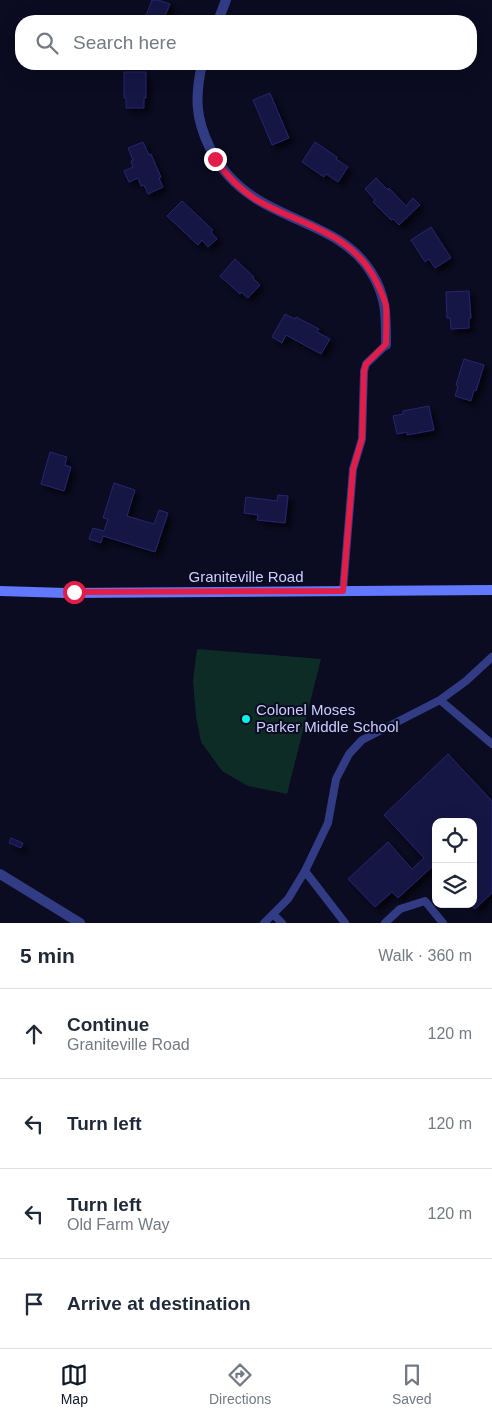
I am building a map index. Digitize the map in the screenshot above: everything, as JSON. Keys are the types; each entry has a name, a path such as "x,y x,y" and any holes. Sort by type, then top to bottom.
{"main road":[{"name":"Graniteville Road","path":"0,591 66,593 492,590"}],"street":[{"path":"220,15 226,0"},
{"path":"201,70 196,103 200,124 215,159 226,175 256,199 337,238 362,259 378,284 386,306 386,344"},
{"path":"0,874 80,923"}],"lane":[{"path":"343,591 353,469 362,439 364,371 366,364 386,344"},
{"path":"264,923 288,899 305,871 328,823 336,779 349,754 362,740 440,700 466,681 492,657"},
{"path":"440,700 492,744"},
{"path":"305,871 345,923"},
{"path":"385,923 400,909 425,901 443,923"},
{"path":"273,914 282,923"}],"green space":[{"path":"197,649 321,659 287,794 248,786 222,771 201,742 196,716 193,681"}],"building":[{"path":"152,0 170,4 165,15 146,15"},
{"path":"124,72 146,72 144,108 126,108"},
{"path":"270,93 289,138 272,145 253,100"},
{"path":"143,142 149,155 151,154 161,177 159,178 163,187 148,194 144,185 141,186 138,178 129,182 124,171 133,167 131,161 133,160 128,148"},
{"path":"315,142 348,167 338,182 326,174 324,177 302,162"},
{"path":"376,178 388,190 389,188 406,206 413,198 420,205 399,225 393,219 391,220 373,202 375,200 365,189"},
{"path":"182,201 213,230 211,232 217,239 208,247 202,240 198,245 167,216"},
{"path":"431,227 451,258 435,268 429,259 425,262 411,240"},
{"path":"235,259 260,285 248,298 241,292 240,294 220,276"},
{"path":"469,291 471,318 469,318 469,328 451,329 450,318 447,318 446,292"},
{"path":"285,314 295,319 296,317 319,329 317,332 330,339 321,354 286,335 282,343 272,337"},
{"path":"464,359 484,365 471,401 455,396 458,386 456,385"},
{"path":"429,406 434,430 407,435 407,432 397,434 393,416 403,414 403,411"},
{"path":"50,452 67,457 65,465 71,467 64,491 41,484"},
{"path":"114,483 135,490 127,516 154,524 159,510 168,513 155,552 103,536 101,543 89,539 93,528 104,531 108,519 103,518"},
{"path":"278,495 288,496 285,523 257,520 258,515 244,513 246,497 277,501"},
{"path":"448,754 492,801 492,893 477,907 477,818 432,818 432,867 398,898 392,892 375,907 348,879 388,842 412,869 424,858 384,815"},
{"path":"11,838 23,843 21,848 9,843"}],"place":[{"name":"Colonel Moses Parker Middle School","path":"246,719"}],"route":[{"path":"74,592 343,591 353,469 362,439 364,420 364,371 366,364 386,344 386,306 372,272 352,249 337,238 256,199 226,175 215,159"}]}
